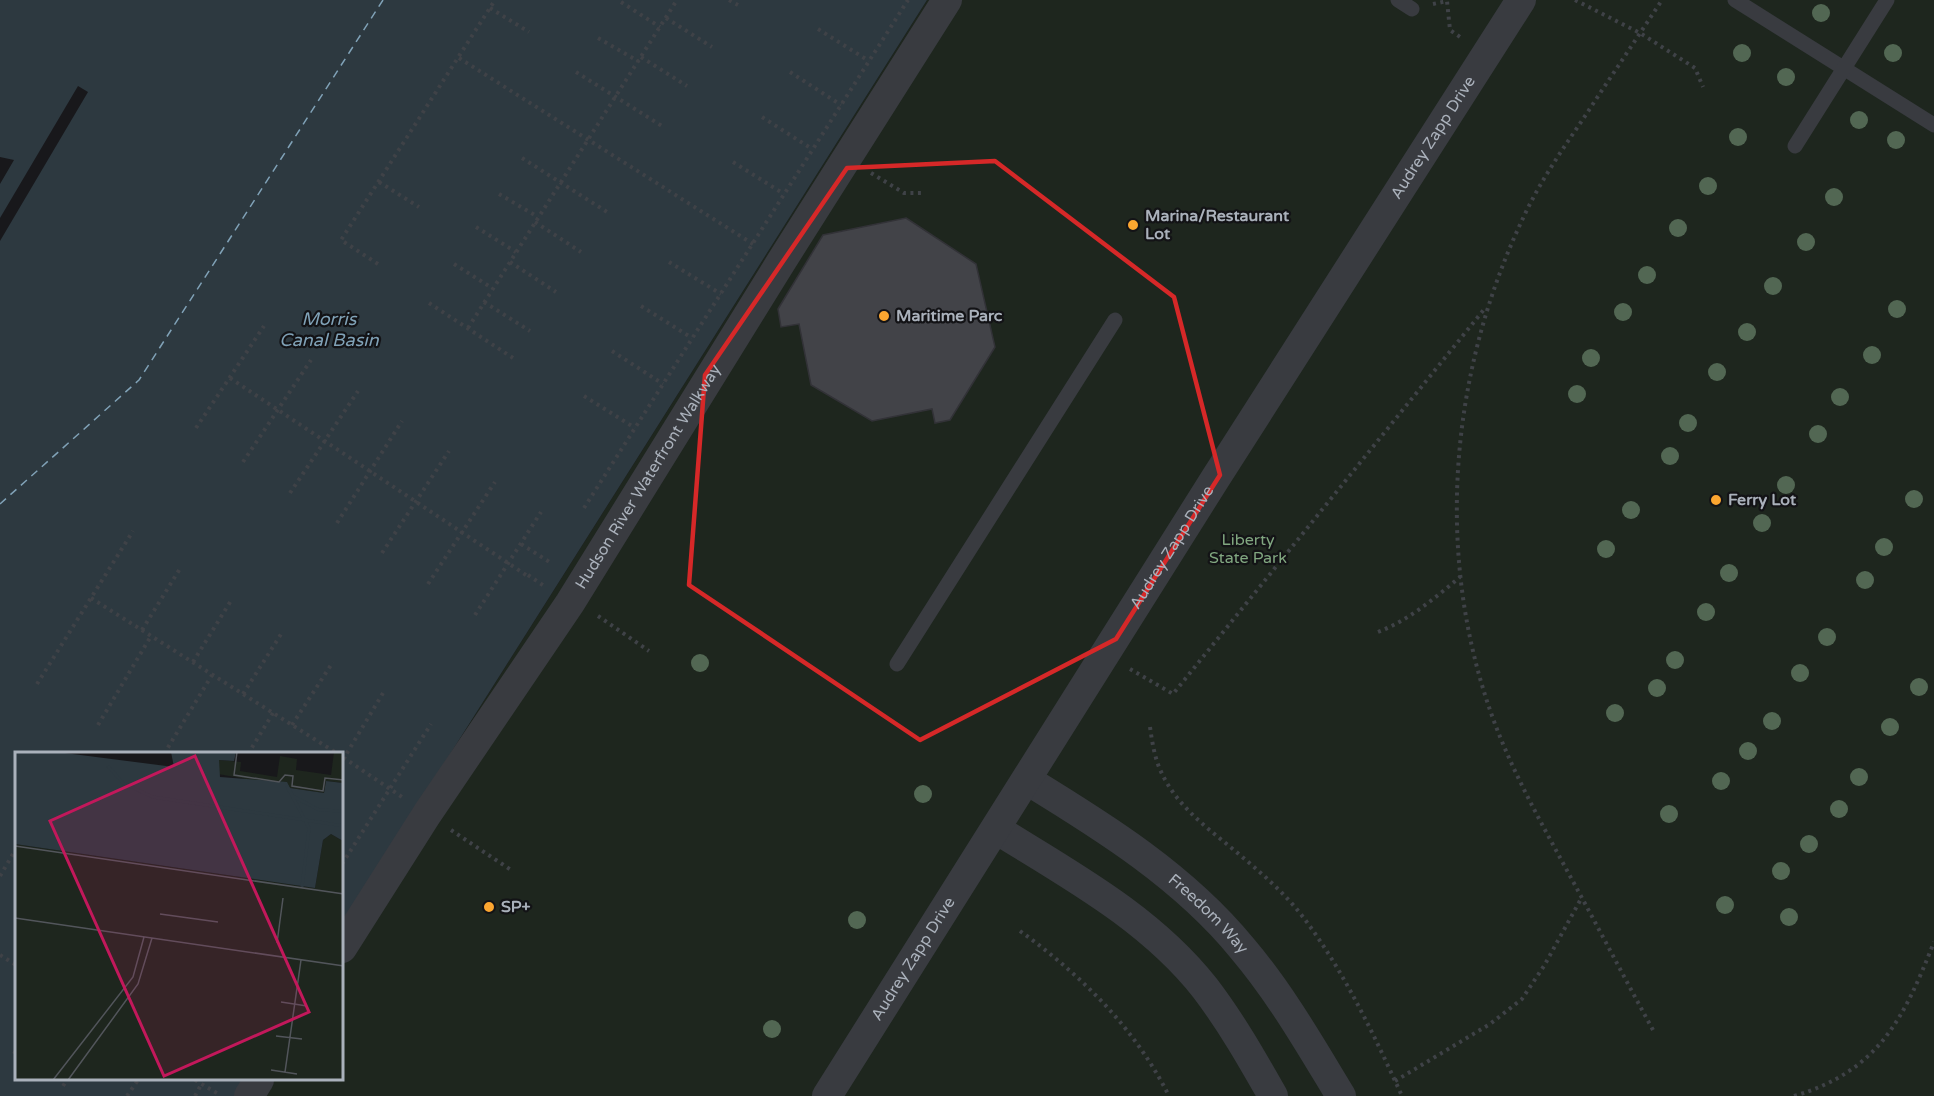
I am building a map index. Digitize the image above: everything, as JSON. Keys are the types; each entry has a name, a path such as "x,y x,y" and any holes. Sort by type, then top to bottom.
{"street":[{"name":"Hudson River Waterfront Walkway","path":"344,945 427,814 571,601 947,0"},
{"name":"Audrey Zapp Drive","path":"827,1096 1215,479 1521,0"},
{"name":"Freedom Way","path":"1027,780 1106,828 1170,877 1220,923 1242,946 1279,995 1341,1096"},
{"path":"996,829 1102,896 1133,918 1167,947 1204,987 1221,1010 1273,1096"},
{"path":"249,1096 258,1081"}],"lane":[{"path":"1398,0 1412,9"},
{"path":"1735,0 1934,125"},
{"path":"1795,146 1887,0"},
{"path":"897,664 1115,320"}],"path":[{"path":"378,264 341,240 495,0"},
{"path":"468,328 677,0"},
{"path":"729,0 738,5"},
{"path":"584,508 908,0"},
{"path":"1575,0 1640,33 1695,68 1703,87"},
{"path":"1653,1030 1525,791 1495,723 1475,657 1460,577 1457,478 1466,393 1488,304 1514,240 1554,163 1662,0"},
{"path":"1412,9 1449,1 1450,30 1487,54"},
{"path":"621,2 660,27"},
{"path":"490,8 529,32"},
{"path":"666,18 712,47"},
{"path":"818,29 869,61"},
{"path":"598,38 687,86"},
{"path":"459,58 780,264"},
{"path":"576,72 662,126"},
{"path":"790,72 841,105"},
{"path":"762,117 812,149"},
{"path":"522,158 607,212"},
{"path":"848,159 904,193 922,193"},
{"path":"734,162 784,194"},
{"path":"379,182 419,207"},
{"path":"499,194 538,217"},
{"path":"709,217 753,244"},
{"path":"535,222 581,252"},
{"path":"476,227 516,252"},
{"path":"510,262 556,292"},
{"path":"669,262 721,294"},
{"path":"454,264 492,288"},
{"path":"484,302 530,331"},
{"path":"429,303 513,358"},
{"path":"1105,655 1173,694 1488,304"},
{"path":"641,306 692,338"},
{"path":"196,428 264,326"},
{"path":"612,351 663,384"},
{"path":"243,462 311,360"},
{"path":"230,378 529,577"},
{"path":"290,493 358,391"},
{"path":"584,396 635,428"},
{"path":"337,523 402,421"},
{"path":"381,554 449,451"},
{"path":"428,584 495,482"},
{"path":"475,615 541,512"},
{"path":"37,684 133,531"},
{"path":"521,544 551,563"},
{"path":"485,547 649,651"},
{"path":"142,630 181,567"},
{"path":"1378,632 1420,609 1460,577"},
{"path":"91,598 333,752"},
{"path":"193,663 232,599"},
{"path":"243,694 283,632"},
{"path":"98,725 151,636"},
{"path":"292,725 333,662"},
{"path":"165,752 212,675"},
{"path":"344,755 383,693"},
{"path":"249,752 273,713"},
{"path":"344,861 431,724"},
{"path":"1150,727 1160,768 1178,800 1191,815 1282,892 1333,961 1402,1096"},
{"path":"344,758 511,870"},
{"path":"344,758 391,788"},
{"path":"0,876 15,851"},
{"path":"1395,1081 1491,1024 1522,999 1544,966 1582,897"},
{"path":"1020,931 1072,972 1100,998 1144,1053 1169,1096"},
{"path":"1794,1096 1823,1086 1844,1075 1878,1047 1894,1028 1907,1006 1934,942"},
{"path":"0,963 2,956 15,964"},
{"path":"63,1086 66,1081"},
{"path":"127,1096 137,1081"},
{"path":"198,1081 221,1096"},
{"path":"195,1096 204,1082"}],"highlighted area":[{"path":"995,161 1174,297 1220,475 1116,639 920,740 689,585 705,375 847,168"}],"green space":[{"name":"Liberty State Park","path":"927,0 1934,0 1934,1096 234,1096 243,1081 344,1081 344,922"}],"water":[{"name":"Morris Canal Basin","path":"0,0 927,0 344,922 344,752 15,752 15,1081 243,1081 234,1096 0,1096 0,184 14,160 0,157"}],"pier":[{"path":"78,86 88,92 0,241 0,218"}],"building":[{"name":"Maritime Parc","path":"906,218 976,264 995,347 950,420 935,423 932,409 872,421 811,385 799,324 781,327 778,309 823,235"}],"ferry route":[{"path":"0,504 139,380 383,0"}],"place":[{"name":"Marina/Restaurant Lot","path":"1133,225"},
{"name":"Maritime Parc","path":"884,316"},
{"name":"Ferry Lot","path":"1716,500"},
{"name":"SP+","path":"489,907"}]}
